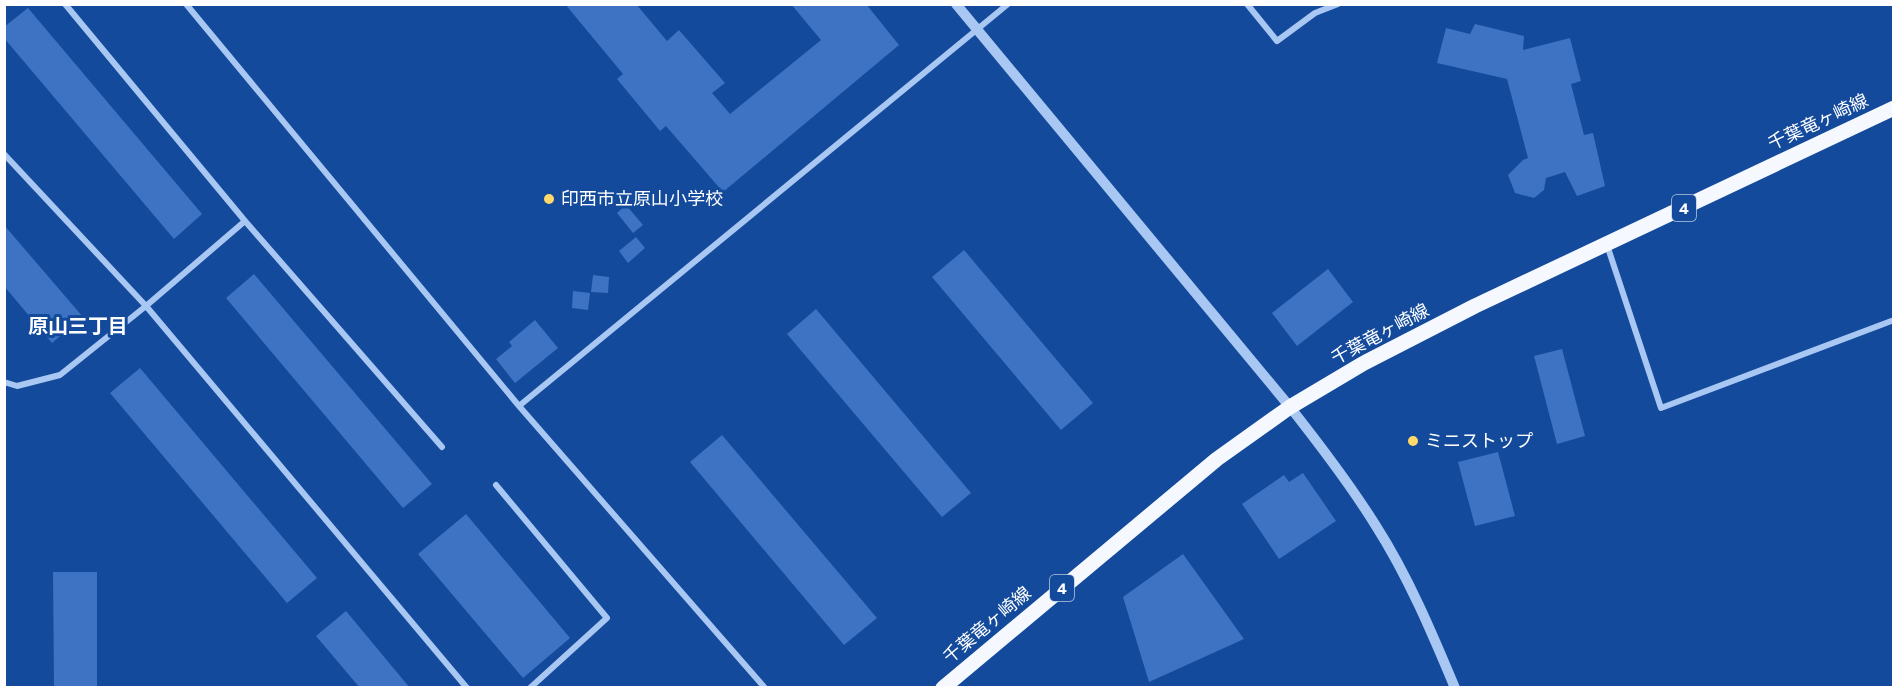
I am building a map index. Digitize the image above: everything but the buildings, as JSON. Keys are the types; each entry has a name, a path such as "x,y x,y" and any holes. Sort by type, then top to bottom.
{"main road":[{"name":"千葉竜ヶ崎線","path":"942,687 1217,459 1290,407 1412,338 1893,108"}],"street":[{"path":"65,4 245,221 442,447"},
{"path":"186,4 519,406 765,687"},
{"path":"956,4 1290,407 1340,472 1378,528 1414,595 1455,687"},
{"path":"519,406 1008,4"},
{"path":"1247,4 1277,41 1315,13 1338,4"},
{"path":"4,154 146,306 467,687"},
{"path":"4,382 17,386 60,375 146,306 245,221"},
{"path":"1607,244 1661,408 1893,320"},
{"path":"496,485 607,618 530,687"}],"place":[{"name":"印西市立原山小学校","path":"549,199"},
{"name":"ミニストップ","path":"1413,441"}],"district":[{"name":"原山三丁目","path":"78,326"}]}
